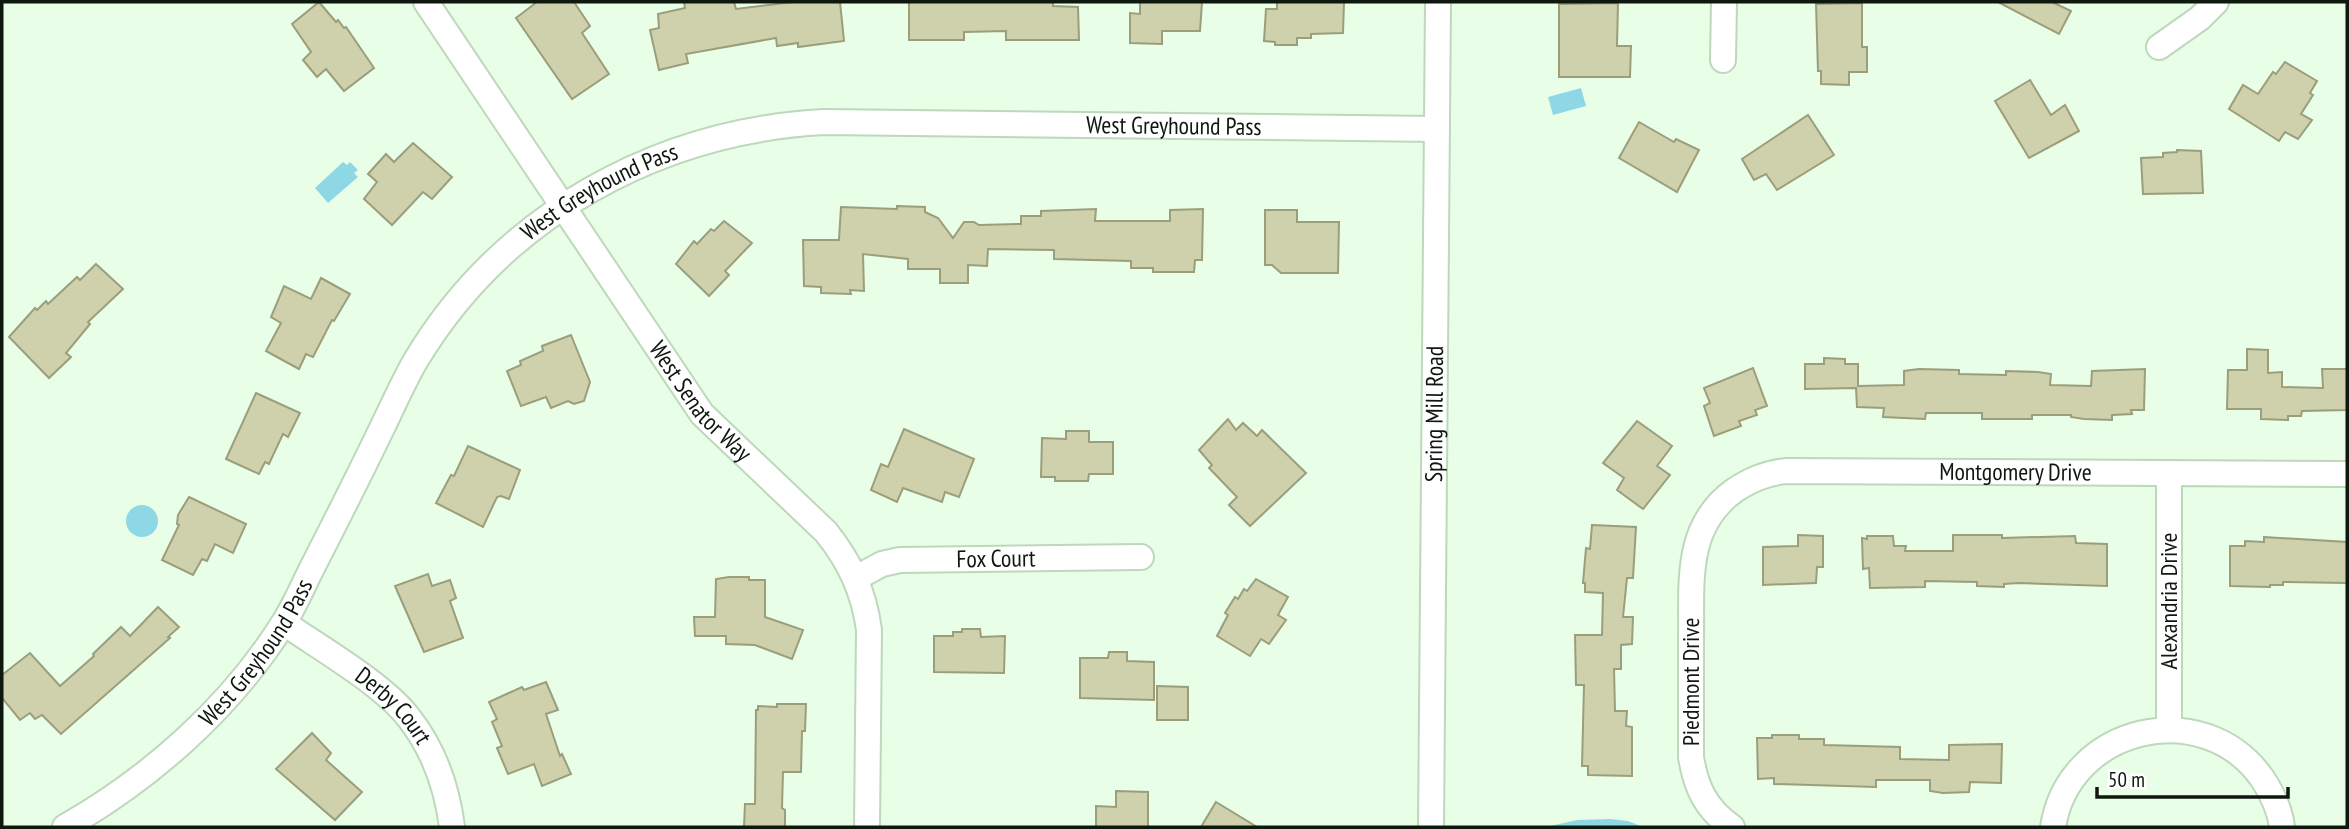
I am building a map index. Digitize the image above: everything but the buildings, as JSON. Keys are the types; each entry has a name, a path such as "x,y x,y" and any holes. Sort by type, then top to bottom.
{"street":[{"name":"West Senator Way","path":"425,2 702,414 826,532 844,554 866,606 869,630 867,825"},
{"name":"Spring Mill Road","path":"1431,827 1438,2"},
{"path":"1723,60 1724,2"},
{"path":"2159,47 2200,18 2216,2"},
{"name":"West Greyhound Pass","path":"65,827 102,806 151,770 187,737 226,698 284,623 415,362 448,311 492,264 562,207 618,174 686,145 779,124 824,122 1437,129"},
{"name":"Montgomery Drive","path":"1704,524 1723,499 1750,480 1762,474 1784,471 2347,474"},
{"name":"Alexandria Drive","path":"2169,474 2169,729"},
{"name":"Piedmont Drive","path":"1704,524 1694,553 1692,584 1691,757 1695,783 1707,803 1732,827"},
{"name":"Fox Court","path":"856,578 881,564 900,560 1141,557"},
{"name":"Derby Court","path":"284,623 373,685 408,715 426,741 440,773 452,827"},
{"path":"2053,827 2062,797 2074,778 2095,755 2124,738 2145,731 2169,729 2196,733 2219,741 2242,756 2270,789 2282,827"}],"water":[{"path":"1581,88 1586,106 1553,115 1548,97"},
{"path":"343,162 347,165 350,162 358,170 354,173 358,177 328,203 315,188"},
{"path":"142,505 153,510 158,521 153,532 142,537 131,532 126,521 131,510"},
{"path":"1577,820 1628,821 1643,827 1546,827"}]}
